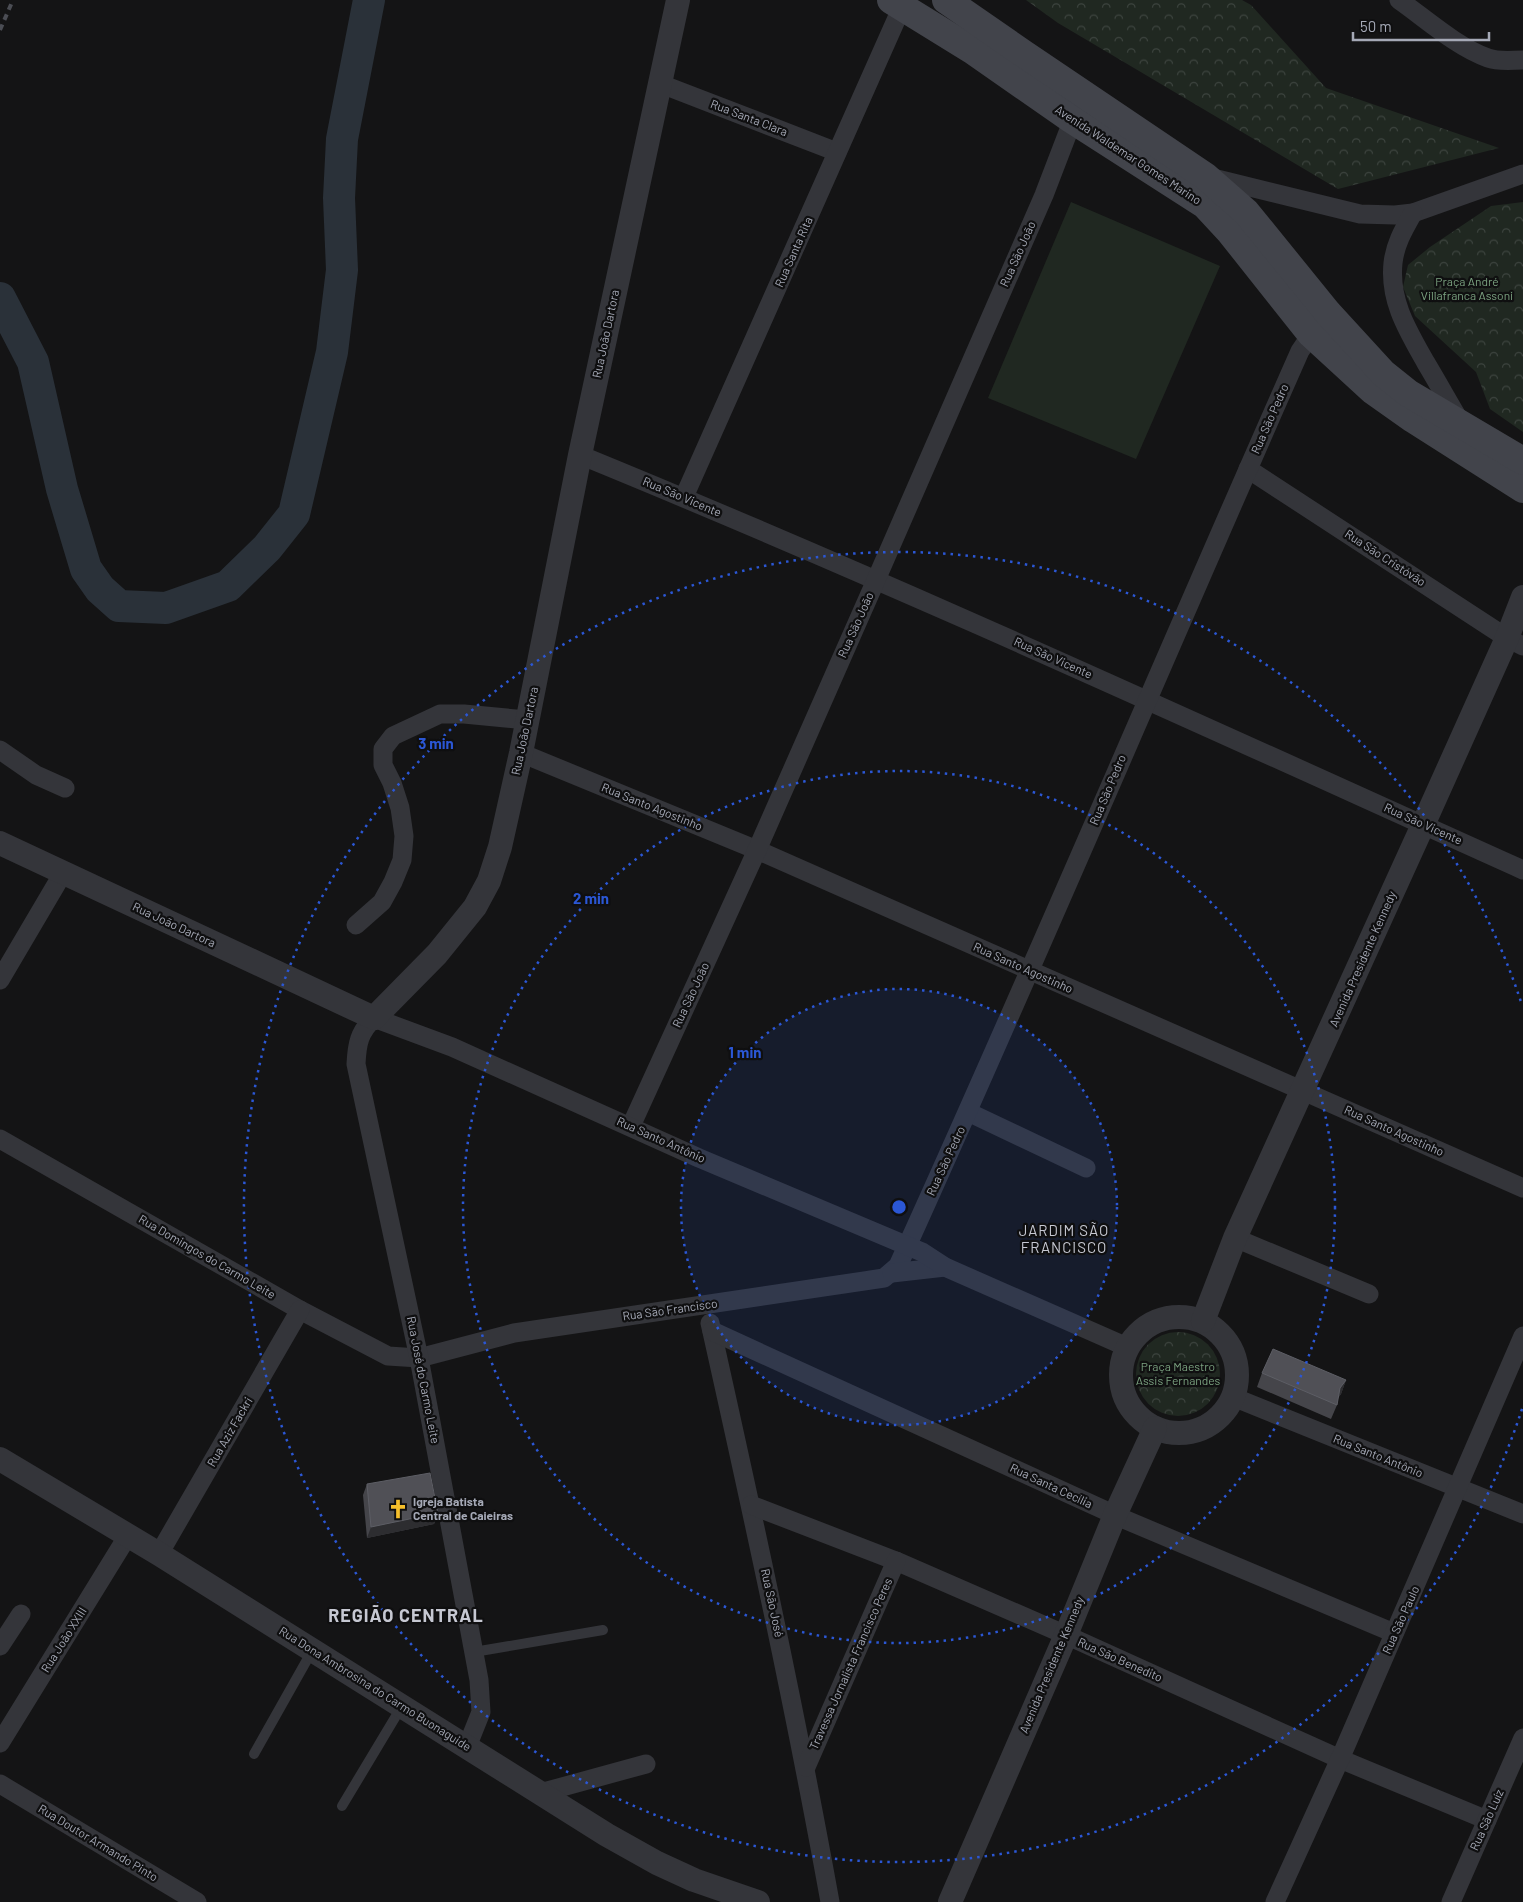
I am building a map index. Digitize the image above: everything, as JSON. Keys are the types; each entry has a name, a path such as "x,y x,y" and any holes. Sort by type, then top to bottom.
{"main road":[{"name":"Avenida Waldemar Gomes Marino","path":"946,0 1205,176 1246,212 1328,313 1383,373 1408,393 1523,461"},
{"name":"Avenida Waldemar Gomes Marino","path":"899,2 1072,119 1205,205 1230,232 1311,334 1372,390 1413,419 1523,489"}],"street":[{"name":"Rua João Dartora","path":"0,843 374,1018 437,954 475,907 489,881 500,847 521,753 580,455 678,0"},
{"path":"1399,0 1473,51 1489,58 1506,61 1523,60"},
{"name":"Rua Santa Rita","path":"684,497 794,252 899,2"},
{"name":"Rua Santa Clara","path":"661,84 837,152"},
{"name":"Rua São João","path":"630,1126 757,850 876,580 1044,195 1072,119 1085,93"},
{"path":"1205,176 1360,214 1395,215 1413,213 1523,174"},
{"path":"1413,213 1399,240 1393,261 1392,276 1397,305 1404,325 1462,426"},
{"name":"Rua São Pedro","path":"906,1247 968,1112 1300,351 1328,313"},
{"name":"Rua São Vicente","path":"580,455 684,497 1147,699 1523,870"},
{"name":"Rua São Cristóvão","path":"1248,468 1515,642"},
{"name":"Avenida Presidente Kennedy","path":"1203,1321 1236,1238 1423,825 1515,642 1523,597"},
{"path":"356,925 382,902 394,882 402,860 404,836 400,808 392,783 383,765 383,749 393,736 440,714 464,714 527,720"},
{"path":"0,750 36,775 65,788"},
{"name":"Rua Santo Agostinho","path":"521,753 757,850 1523,1188"},
{"path":"0,980 63,873"},
{"name":"Rua Santo Antônio","path":"374,1018 452,1047 699,1158 906,1247 922,1252 945,1267 1127,1347"},
{"name":"Rua José do Carmo Leite","path":"374,1018 364,1027 359,1038 356,1050 356,1064 419,1358 479,1680 481,1712 466,1747"},
{"path":"968,1112 1086,1168"},
{"name":"Rua Domingos do Carmo Leite","path":"0,1139 300,1310 388,1356 419,1358"},
{"path":"1236,1238 1369,1294"},
{"path":"892,1273 898,1266 906,1247"},
{"path":"892,1273 945,1267"},
{"name":"Rua São Francisco","path":"419,1358 514,1333 884,1278 892,1273"},
{"name":"Rua São José","path":"706,1305 751,1505 806,1768 830,1902"},
{"name":"Rua Aziz Fackri","path":"159,1554 300,1310"},
{"path":"1172,1317 1203,1321 1222,1335 1231,1349 1237,1364 1237,1381 1233,1397 1223,1414 1208,1426 1190,1433 1171,1433 1155,1428 1137,1416 1126,1401 1120,1384 1121,1365 1127,1347 1138,1332 1154,1322 1172,1317"},
{"name":"Rua Santa Cecília","path":"712,1331 1115,1515 1394,1633"},
{"name":"Rua São Paulo","path":"1275,1902 1340,1759 1523,1336"},
{"name":"Rua Santo Antônio","path":"1233,1397 1523,1514"},
{"name":"Avenida Presidente Kennedy","path":"950,1902 1066,1635 1115,1515 1155,1428"},
{"name":"Rua Dona Ambrosina do Carmo Buonaguide","path":"0,1459 127,1537 159,1554 607,1834 657,1863 694,1880 751,1901"},
{"name":"Rua São Benedito","path":"751,1505 896,1561 1066,1635 1340,1759 1487,1820"},
{"name":"Rua João XXIII","path":"0,1743 127,1537"},
{"name":"Travessa Jornalista Francisco Peres","path":"806,1768 896,1561"},
{"path":"0,1646 22,1614"},
{"name":"Rua São Luíz","path":"1451,1902 1523,1738"},
{"path":"540,1793 646,1764"},
{"name":"Rua Doutor Armando Pinto","path":"0,1784 196,1902"}],"lane":[{"path":"474,1652 603,1630"},
{"path":"254,1754 312,1650"},
{"path":"342,1806 402,1706"}],"green space":[{"path":"1026,0 1242,0 1251,5 1326,88 1499,148 1338,189 1058,23"},
{"path":"1071,202 1220,266 1136,459 988,398"},
{"name":"Praça André Villafranca Assoni","path":"1523,202 1523,432 1490,409 1476,372 1415,316 1403,287 1408,265 1430,247 1491,206"},
{"name":"Praça Maestro Assis Fernandes","path":"1178,1332 1194,1335 1208,1344 1217,1358 1220,1374 1217,1390 1208,1404 1194,1413 1178,1416 1162,1413 1148,1404 1139,1390 1136,1374 1139,1358 1148,1344 1162,1335"}],"building":[{"path":"1273,1349 1346,1380 1340,1388 1337,1405 1262,1373"},
{"name":"Igreja Batista Central de Caieiras","path":"430,1473 438,1513 371,1527 367,1484"}],"waterway":[{"path":"0,298 33,362 62,489 86,569 100,589 119,606 166,608 228,586 267,548 294,514 332,352 342,270 339,198 342,139 369,0"}],"railway":[{"path":"0,30 13,0"}],"place":[{"name":"Igreja Batista Central de Caieiras","path":"398,1509"}],"district":[{"name":"JARDIM SÃO FRANCISCO","path":"1064,1240"},
{"name":"REGIÃO CENTRAL","path":"406,1616"}]}
